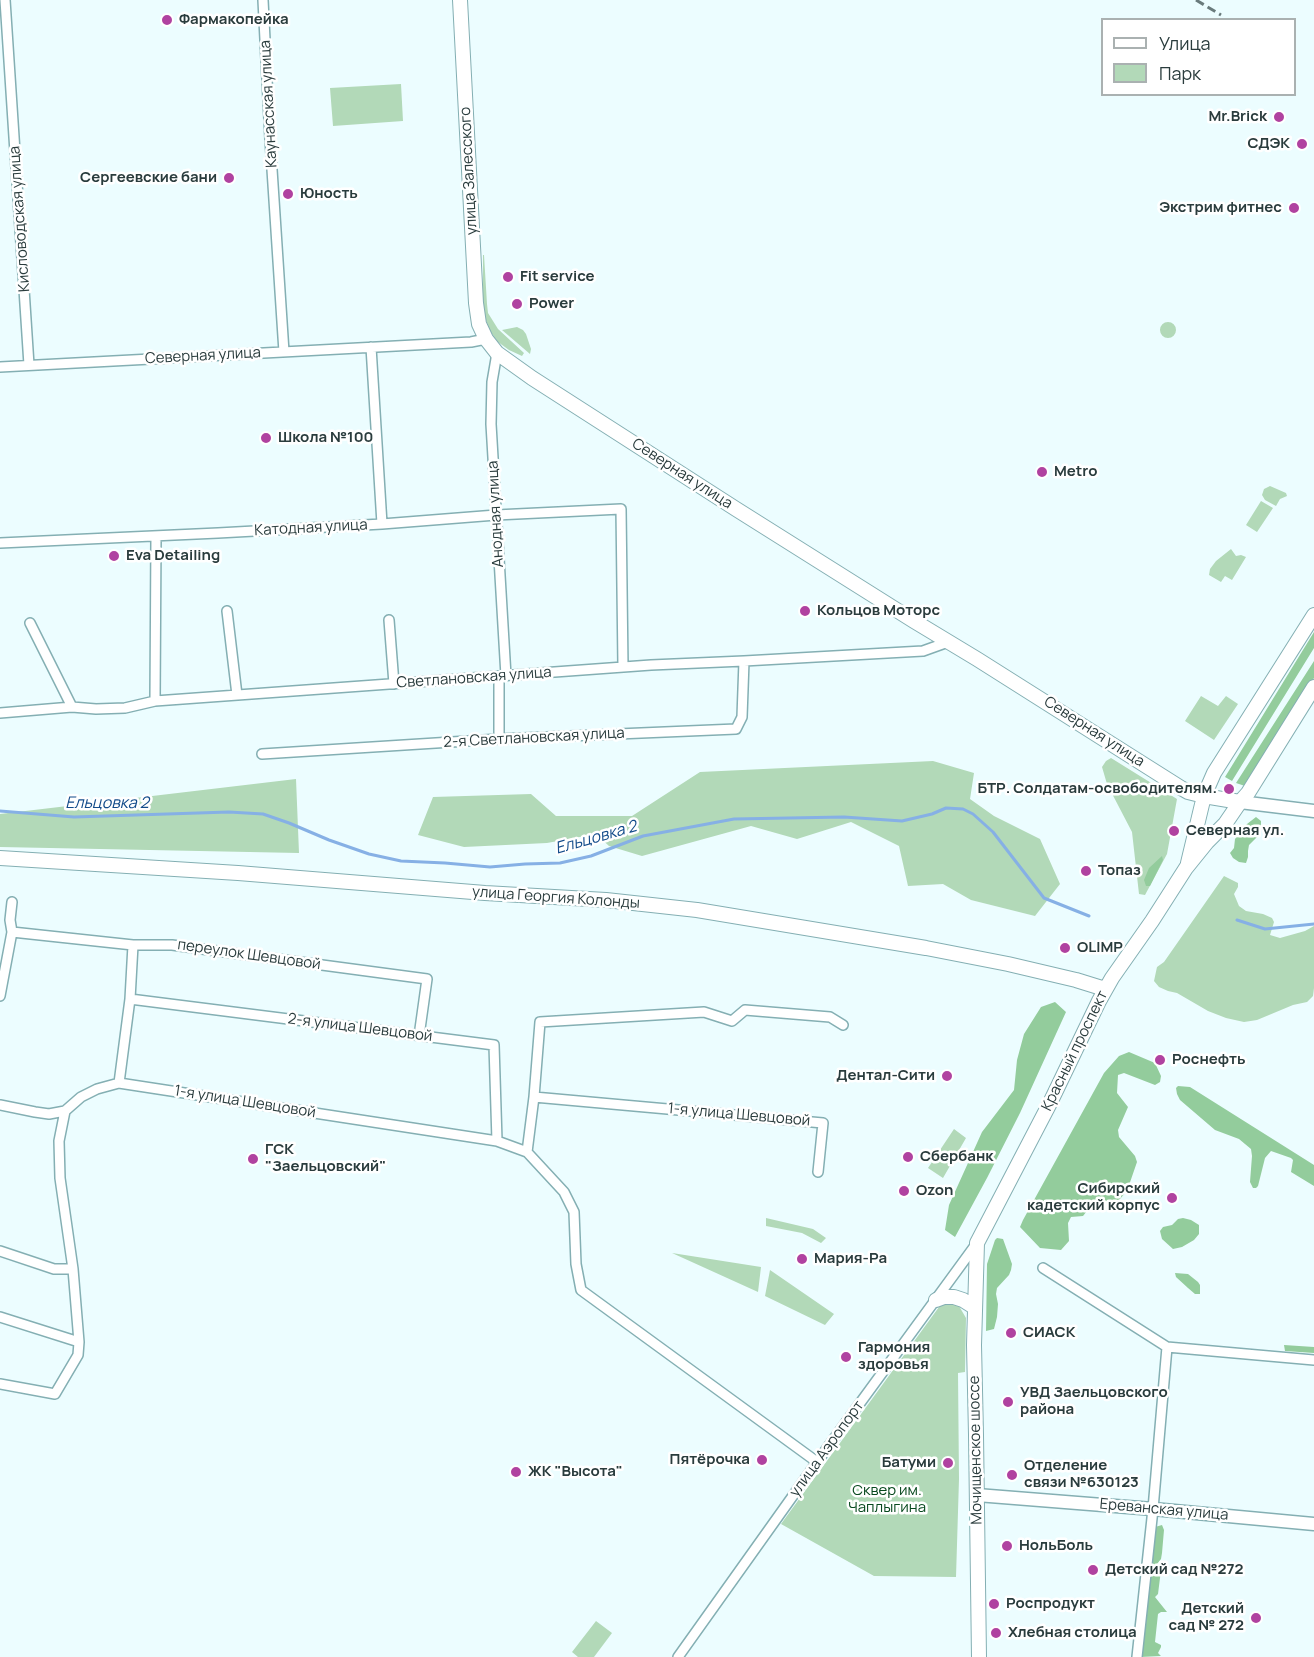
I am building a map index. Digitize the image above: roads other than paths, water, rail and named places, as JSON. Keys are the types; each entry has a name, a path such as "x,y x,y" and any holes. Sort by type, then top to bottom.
{"main road":[{"name":"улица Залесского","path":"460,0 476,303 479,324 486,339"},
{"name":"Северная улица","path":"486,339 497,353 538,382 726,503 1181,788 1204,796 1240,801"},
{"name":"Красный проспект","path":"1186,868 1204,796 1214,773 1314,615"},
{"name":"Красный проспект","path":"976,1243 1050,1103 1105,989 1186,868 1225,824 1248,793 1314,687"},
{"name":"улица Георгия Колонды","path":"0,858 606,900 697,910 936,950 1017,966 1105,989"},
{"name":"Мочищенское шоссе","path":"976,1243 974,1307 979,1657"},
{"path":"936,1300 954,1297 974,1307"}],"street":[{"name":"Кисловодская улица","path":"5,0 29,365"},
{"name":"Каунасская улица","path":"263,0 284,352"},
{"name":"Северная улица","path":"0,367 471,342 486,339"},
{"path":"370,347 382,524"},
{"name":"Анодная улица","path":"497,353 492,382 491,424 502,676 499,739"},
{"name":"Катодная улица","path":"0,543 382,524 496,515 621,509 623,667"},
{"path":"155,701 156,536"},
{"path":"227,611 237,695"},
{"path":"389,620 394,684"},
{"path":"30,623 72,707"},
{"name":"Светлановская улица","path":"0,713 72,707 125,708 155,701 623,667 923,651 948,642"},
{"name":"2-я Светлановская улица","path":"262,754 499,739 736,729 742,717 744,661"},
{"name":"Северная улица","path":"1240,801 1314,811"},
{"path":"0,996 12,932 10,920 12,902"},
{"name":"переулок Шевцовой","path":"12,932 133,945 172,945 427,979 419,1036"},
{"path":"119,1083 130,999 133,945"},
{"name":"2-я улица Шевцовой","path":"130,999 494,1045 497,1141"},
{"path":"817,1462 581,1290 576,1264 574,1212 564,1192 527,1152 540,1022 704,1012 732,1021 746,1010 830,1017 843,1025"},
{"name":"1-я улица Шевцовой","path":"65,1111 81,1097 97,1089 119,1083 497,1141 527,1152"},
{"name":"1-я улица Шевцовой","path":"534,1097 823,1123 818,1172"},
{"path":"0,1105 49,1114 65,1111 59,1141 60,1178 73,1269 79,1342 78,1355 55,1394 0,1384"},
{"name":"улица Аэропорт","path":"678,1657 976,1243"},
{"path":"0,1251 54,1269 73,1269"},
{"path":"1043,1268 1167,1347 1314,1360"},
{"path":"0,1317 79,1342"},
{"path":"1137,1657 1167,1347"},
{"name":"Ереванская улица","path":"977,1495 1314,1524"}],"waterway":[{"name":"Ельцовка 2","path":"0,811 74,817 229,812 263,814 369,854 401,861 490,867 560,863 591,856 643,836 734,819 844,817 902,821 946,808 963,809 973,814 993,832 1044,898 1089,916"},
{"name":"Ельцовка 2","path":"1237,920 1265,929 1314,924"}],"railway":[{"path":"1196,0 1221,15"}],"place":[{"name":"Фармакопейка","path":"167,20"},
{"name":"Mr.Brick","path":"1279,117"},
{"name":"СДЭК","path":"1302,144"},
{"name":"Сергеевские бани","path":"229,178"},
{"name":"Юность","path":"288,194"},
{"name":"Экстрим фитнес","path":"1294,208"},
{"name":"Fit service","path":"508,277"},
{"name":"Power","path":"517,304"},
{"name":"Школа №100","path":"266,438"},
{"name":"Metro","path":"1042,472"},
{"name":"Eva Detailing","path":"114,556"},
{"name":"Кольцов Моторс","path":"805,611"},
{"name":"БТР. Солдатам-освободителям.","path":"1229,789"},
{"name":"Северная ул.","path":"1174,831"},
{"name":"Топаз","path":"1086,871"},
{"name":"OLIMP","path":"1065,948"},
{"name":"Роснефть","path":"1160,1060"},
{"name":"Дентал-Сити","path":"947,1076"},
{"name":"Сбербанк","path":"908,1157"},
{"name":"ГСК \"Заельцовский\"","path":"253,1159"},
{"name":"Ozon","path":"904,1191"},
{"name":"Сибирский кадетский корпус","path":"1172,1198"},
{"name":"Мария-Ра","path":"802,1259"},
{"name":"СИАСК","path":"1011,1333"},
{"name":"Гармония здоровья","path":"846,1357"},
{"name":"УВД Заельцовского района","path":"1008,1402"},
{"name":"Пятёрочка","path":"762,1460"},
{"name":"Батуми","path":"948,1463"},
{"name":"ЖК \"Высота\"","path":"516,1472"},
{"name":"Отделение связи №630123","path":"1012,1475"},
{"name":"НольБоль","path":"1007,1546"},
{"name":"Детский сад №272","path":"1093,1570"},
{"name":"Роспродукт","path":"994,1604"},
{"name":"Детский сад № 272","path":"1256,1618"},
{"name":"Хлебная столица","path":"996,1633"}],"park label":[{"name":"Сквер им. Чаплыгина","path":"887,1500"}]}
